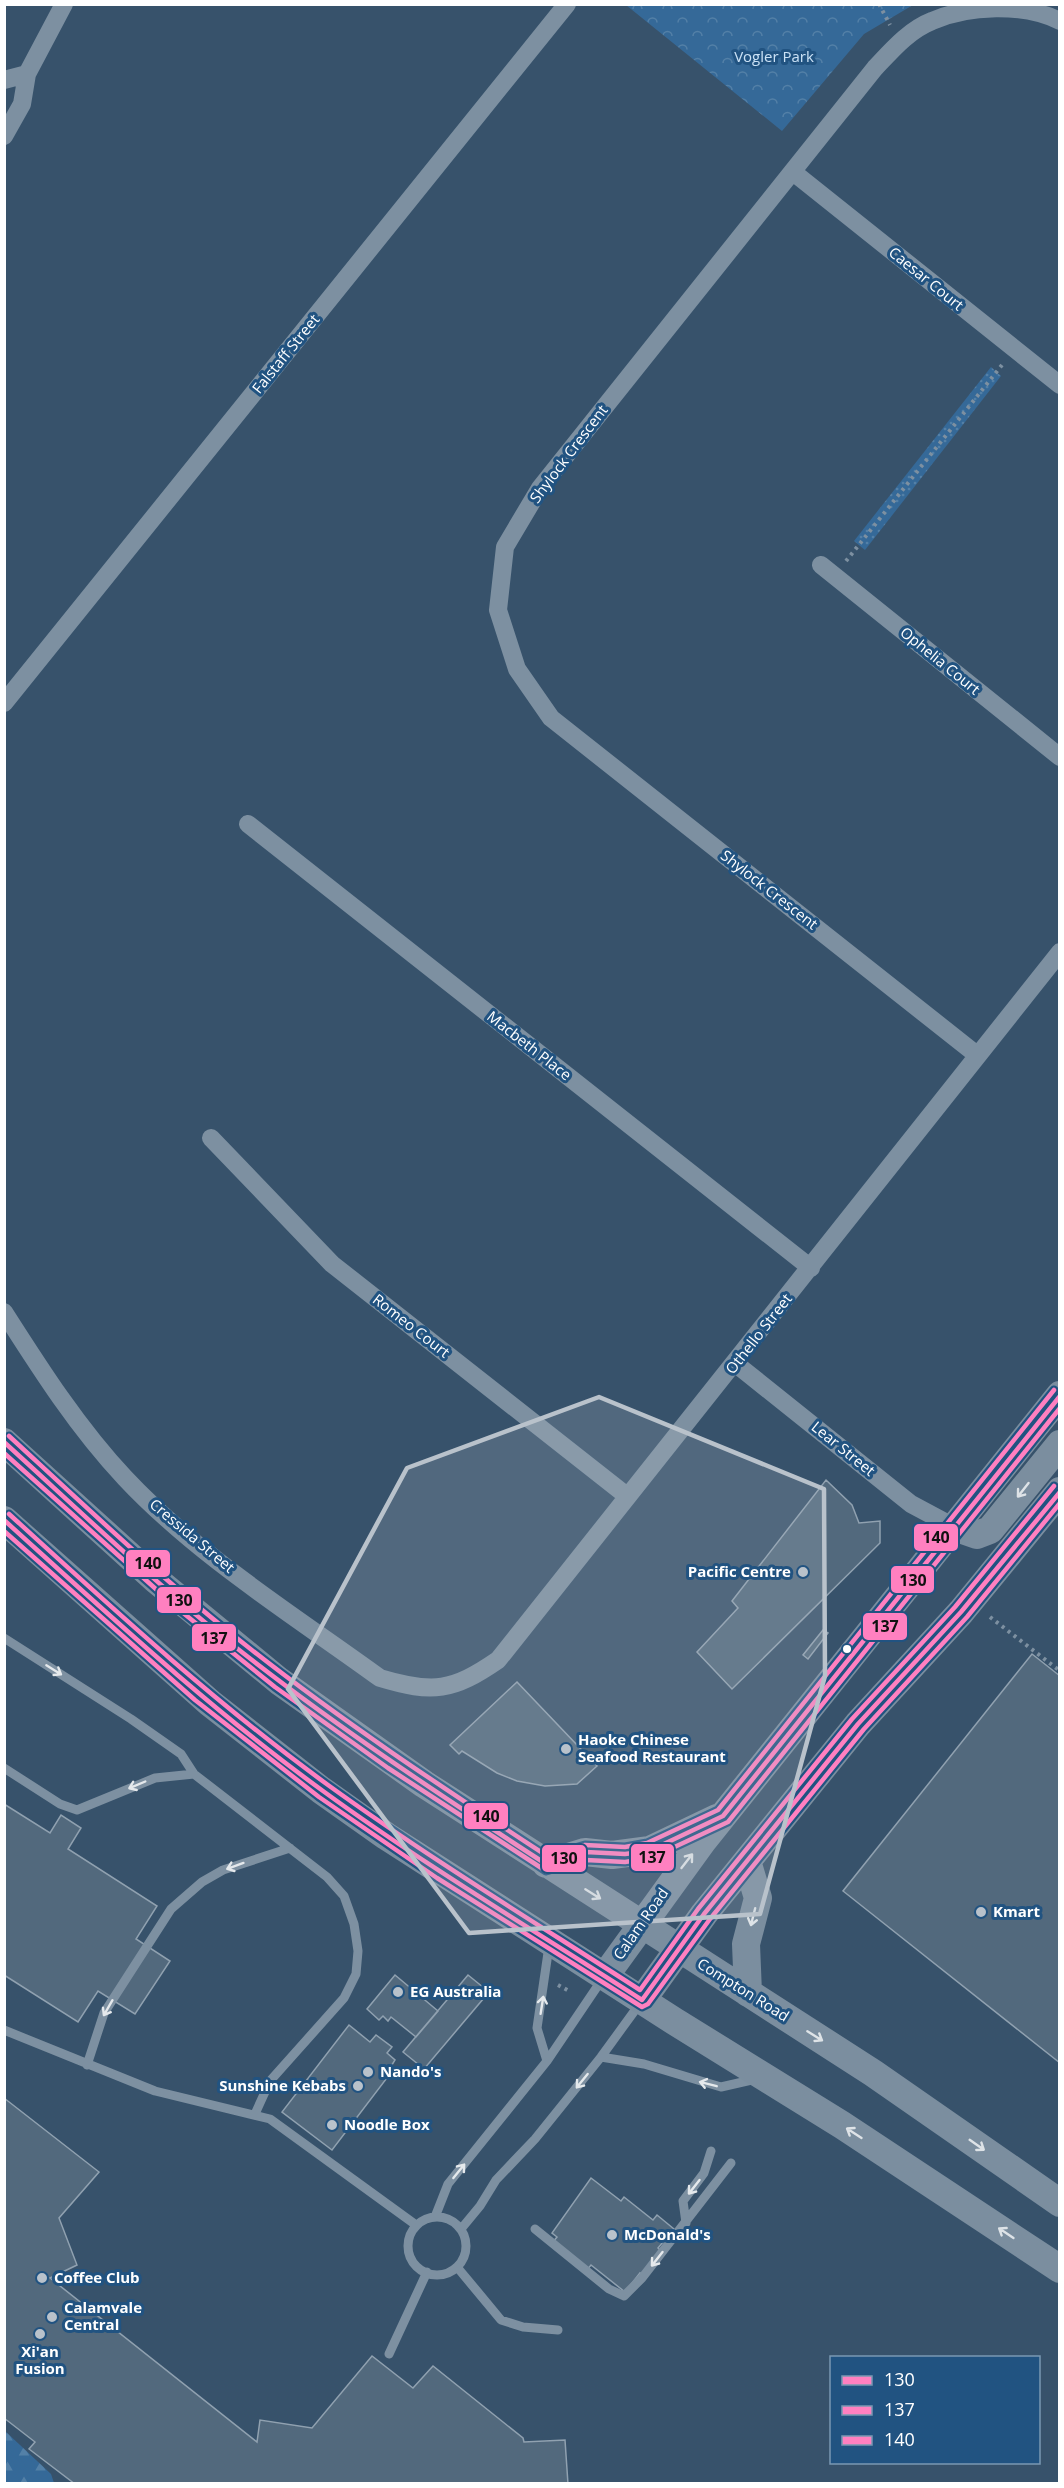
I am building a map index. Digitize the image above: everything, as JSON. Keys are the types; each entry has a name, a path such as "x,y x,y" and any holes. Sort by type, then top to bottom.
{"main road":[{"name":"Calam Road","path":"605,1976 640,1924 723,1816 1059,1395"},
{"name":"Compton Road","path":"4,1442 155,1579 251,1659 389,1760 546,1864 873,2073 1059,2203"},
{"path":"954,1527 977,1535 990,1530 1059,1444"},
{"path":"642,2001 747,1861 858,1724 961,1612 1059,1491"},
{"path":"4,1520 154,1655 258,1742 386,1836 642,2001 903,2164 1059,2269"},
{"path":"546,1864 585,1852 612,1855 644,1852 666,1845 699,1825 723,1816"},
{"path":"747,1861 758,1899 746,1944 748,1993"}],"street":[{"path":"4,136 22,104 27,74 64,4"},
{"name":"Falstaff Street","path":"4,703 567,4"},
{"name":"Shylock Crescent","path":"977,1055 551,718 517,669 498,610 505,547 540,488 875,68 900,41 932,21 992,7 1046,14 1059,21"},
{"path":"4,80 27,74"},
{"name":"Caesar Court","path":"793,172 1059,385"},
{"name":"Ophelia Court","path":"827,570 1059,757"},
{"name":"Macbeth Place","path":"248,824 811,1268"},
{"name":"Othello Street","path":"438,1688 469,1681 498,1660 627,1496 736,1364 1059,952"},
{"name":"Romeo Court","path":"211,1138 332,1264 627,1496"},
{"name":"Cressida Street","path":"4,1312 55,1392 126,1479 206,1551 380,1678 409,1687 438,1688"},
{"name":"Lear Street","path":"736,1364 911,1504 954,1527"}],"lane":[{"path":"4,1638 181,1754 194,1774 327,1877 348,1905 357,1939 356,1974 344,1998 270,2081 255,2114"},
{"path":"4,1768 60,1804 77,1810 155,1778 194,1774"},
{"path":"87,2065 104,2013 171,1909 202,1882 223,1870 290,1848"},
{"path":"547,2061 537,2028 549,1941"},
{"path":"435,2217 448,2184 547,2061 605,1976"},
{"path":"461,2229 480,2206 496,2180 535,2139 602,2057 642,2001"},
{"path":"4,2030 172,2097 255,2114 285,2127 371,2194 417,2225"},
{"path":"602,2057 644,2064 721,2087 765,2077"},
{"path":"686,2223 683,2201 701,2178 711,2151"},
{"path":"535,2229 609,2289 624,2296 636,2286 731,2163"},
{"path":"435,2217 454,2222 461,2229 466,2247 462,2261 457,2267 442,2274 427,2272 419,2268 409,2252 411,2233 417,2225 435,2217"},
{"path":"457,2267 501,2320 523,2327 558,2330"},
{"path":"389,2355 427,2272"}],"path":[{"path":"827,570 1015,350"},
{"path":"989,1616 1059,1671"},
{"path":"556,1984 571,1992"}],"highlighted area":[{"path":"599,1397 824,1489 825,1676 760,1914 469,1933 288,1689 407,1468"}],"green space":[{"name":"Vogler Park","path":"626,5 913,5 864,34 782,131"},
{"path":"991,367 1001,376 865,550 854,541"},
{"path":"5,2431 51,2474 54,2483 5,2483"}],"building":[{"name":"Pacific Centre","path":"826,1480 852,1505 859,1523 880,1521 880,1543 732,1689 697,1652 738,1608 732,1601"},
{"path":"823,1630 828,1633 808,1659 803,1655"},
{"path":"1032,1654 1060,1676 1060,2063 843,1891"},
{"path":"517,1682 597,1766 577,1784 545,1786 517,1781 497,1773 462,1751 459,1754 450,1745"},
{"path":"4,1804 50,1833 61,1815 81,1828 68,1849 157,1906 136,1939 170,1961 135,2014 98,1991 78,2022 4,1975"},
{"name":"EG Australia","path":"395,1975 438,2011 416,2037 391,2017 388,2021 383,2016 379,2020 367,2009"},
{"path":"468,1975 489,1992 424,2069 403,2052"},
{"path":"349,2025 370,2042 376,2035 392,2047 387,2053 395,2060 390,2068 393,2070 332,2150 282,2112"},
{"name":"Calamvale Central","path":"4,2098 99,2172 59,2218 77,2265 50,2278 257,2442 260,2420 312,2428 372,2356 413,2388 433,2366 523,2438 524,2442 565,2440 568,2484 75,2484 29,2449 35,2442 4,2418"},
{"name":"McDonald's","path":"591,2178 621,2201 624,2197 653,2220 657,2215 674,2229 658,2248 663,2253 644,2277 640,2273 625,2292 591,2265 587,2270 552,2243 557,2237 552,2233"}],"transit line":[{"name":"140","path":"9,1436 156,1571 248,1647 358,1729 547,1856 585,1845 625,1847 647,1843 718,1810 1054,1390"},
{"name":"130","path":"4,1442 152,1577 243,1653 430,1788 546,1864 586,1852 625,1854 649,1851 723,1816 1060,1396"},
{"name":"137","path":"4,1453 177,1608 275,1687 388,1768 546,1871 586,1860 625,1862 651,1858 728,1822 1060,1408"},
{"name":"140","path":"9,1514 165,1654 286,1754 405,1838 640,1990 698,1909 852,1719 955,1607 1054,1486"},
{"name":"130","path":"4,1520 160,1660 281,1760 401,1846 642,2000 704,1914 858,1724 961,1612 1060,1492"},
{"name":"137","path":"4,1531 195,1700 319,1797 437,1878 642,2007 648,2004 710,1919 864,1729 967,1617 1060,1503"}],"place":[{"name":"Pacific Centre","path":"803,1572"},
{"name":"Haoke Chinese Seafood Restaurant","path":"566,1749"},
{"name":"Kmart","path":"981,1912"},
{"name":"EG Australia","path":"398,1992"},
{"name":"Nando's","path":"368,2072"},
{"name":"Sunshine Kebabs","path":"358,2086"},
{"name":"Noodle Box","path":"332,2125"},
{"name":"McDonald's","path":"612,2235"},
{"name":"Coffee Club","path":"42,2278"},
{"name":"Calamvale Central","path":"52,2317"},
{"name":"Xi'an Fusion","path":"40,2334"}]}
